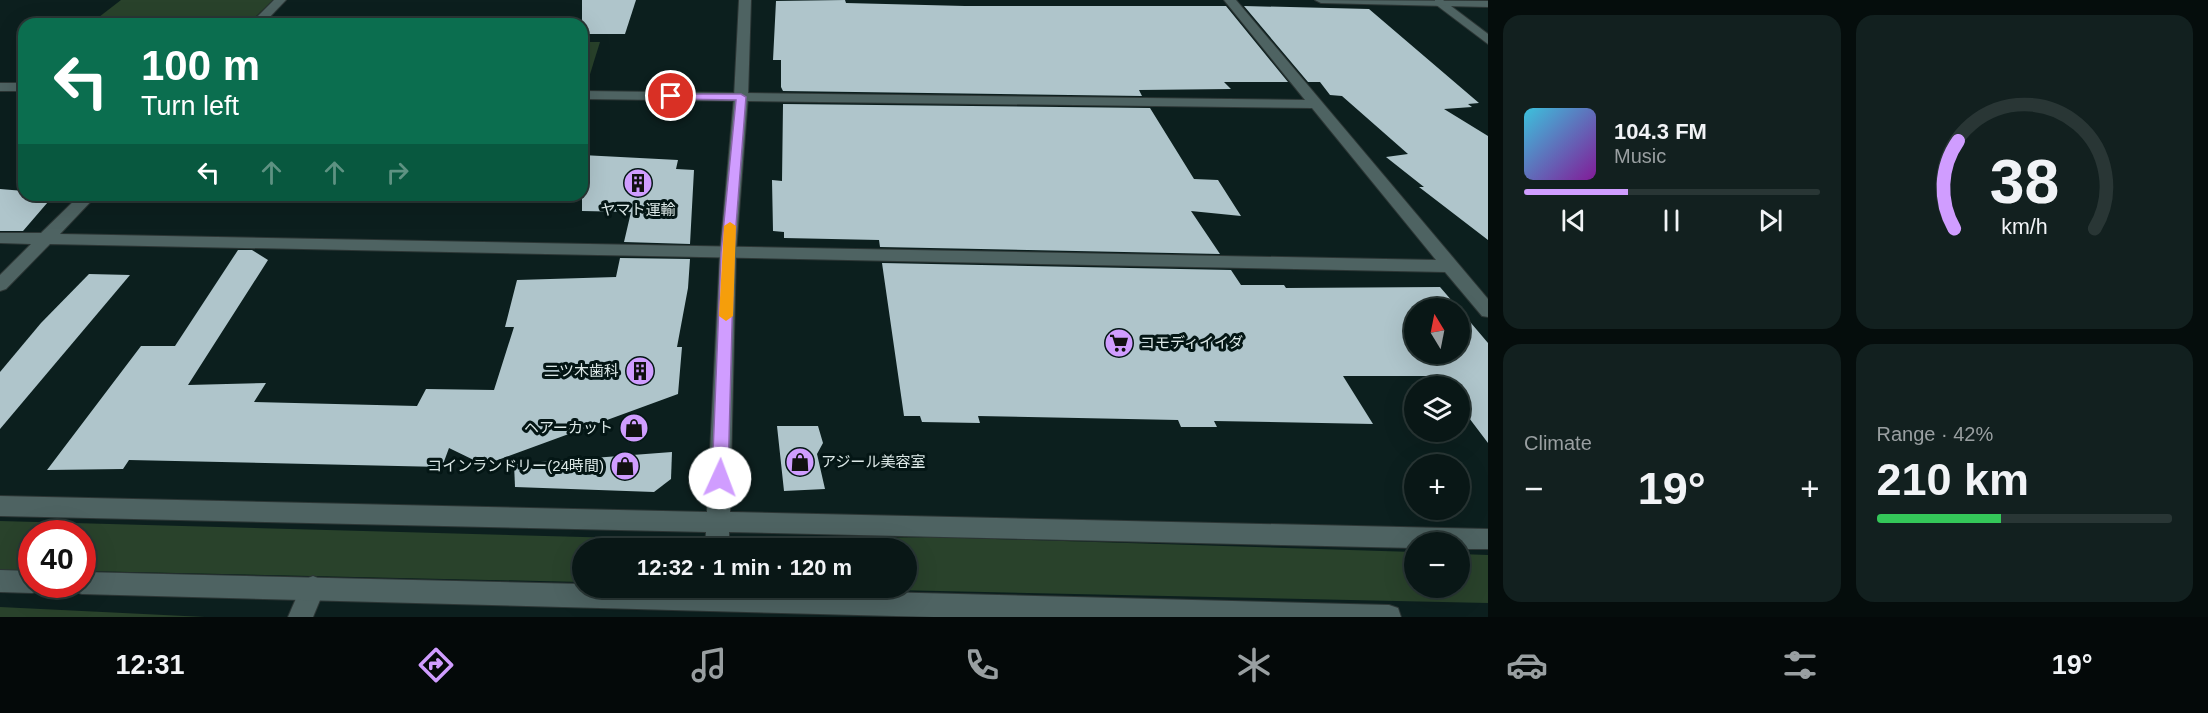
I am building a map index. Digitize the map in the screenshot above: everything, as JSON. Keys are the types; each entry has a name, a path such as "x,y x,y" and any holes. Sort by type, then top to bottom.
{"street":[{"path":"262,18 280,0"},
{"path":"718,538 728,252 741,97 745,0"},
{"path":"1230,0 1488,311"},
{"path":"1322,0 1488,4"},
{"path":"1439,3 1488,40"},
{"path":"0,87 18,87"},
{"path":"588,94 1314,104"},
{"path":"0,285 83,201"},
{"path":"0,238 1450,266"},
{"path":"0,506 719,524 1488,539"},
{"path":"0,581 18,582"},
{"path":"96,583 1389,617"},
{"path":"300,617 313,588"}],"green space":[{"path":"121,0 273,0 254,18 98,18"},
{"path":"588,42 600,42 588,81"},
{"path":"0,521 18,521 18,570 0,570"},
{"path":"96,524 621,538 572,538 572,582 96,571"},
{"path":"933,537 1404,552 1404,598 1470,598 1470,554 1488,555 1488,603 917,590 917,538 866,538"},
{"path":"0,607 205,617 0,617"}],"building":[{"path":"582,0 636,0 625,34 588,34 588,18 582,18"},
{"path":"845,0 846,3 965,6 1226,6 1288,82 1224,82 1231,89 1139,90 1142,96 783,91 781,60 773,60 776,1"},
{"path":"1244,6 1369,9 1479,103 1468,104 1472,107 1444,109 1488,136 1488,240 1419,187 1424,187 1386,157 1408,154 1342,96 1330,95 1320,82 1308,82"},
{"path":"783,104 1150,108 1194,179 1218,180 1241,216 1191,211 1220,254 880,247 879,240 784,238 784,232 773,231 772,180 782,181"},
{"name":"ヤマト運輸","path":"588,155 678,160 676,169 694,170 690,244 624,242 631,212 582,211 582,201 588,201"},
{"path":"0,189 18,190 18,201 49,201 23,231 0,231"},
{"path":"238,250 252,250 268,260 188,385 266,383 254,402 417,406 426,389 494,390 514,327 505,327 517,280 616,277 620,258 690,259 688,288 677,347 682,347 678,394 484,465 449,448 442,467 129,460 123,469 47,470 141,346 175,346"},
{"path":"882,263 1231,270 1241,285 1284,285 1286,288 1440,287 1450,298 1404,298 1404,364 1470,364 1470,322 1488,343 1488,443 1470,419 1470,376 1343,376 1373,424 1214,421 1217,427 1181,427 1178,420 978,416 980,423 922,422 920,416 904,416"},
{"path":"89,274 130,275 0,429 0,372 41,323"},
{"name":"アジール美容室","path":"777,426 818,426 823,443 817,454 825,489 784,491"},
{"name":"コインランドリー(24時間)","path":"672,452 671,479 654,492 515,487 514,464"}],"slow traffic":[{"path":"726,316 730,226"}],"place":[{"name":"ヤマト運輸","path":"638,183"},
{"name":"コモディイイダ","path":"1119,343"},
{"name":"二ツ木歯科","path":"640,371"},
{"name":"ヘアーカット","path":"634,428"},
{"name":"アジール美容室","path":"800,462"},
{"name":"コインランドリー(24時間)","path":"625,466"}],"route":[{"path":"671,96 741,97 728,252 720,478"}]}
